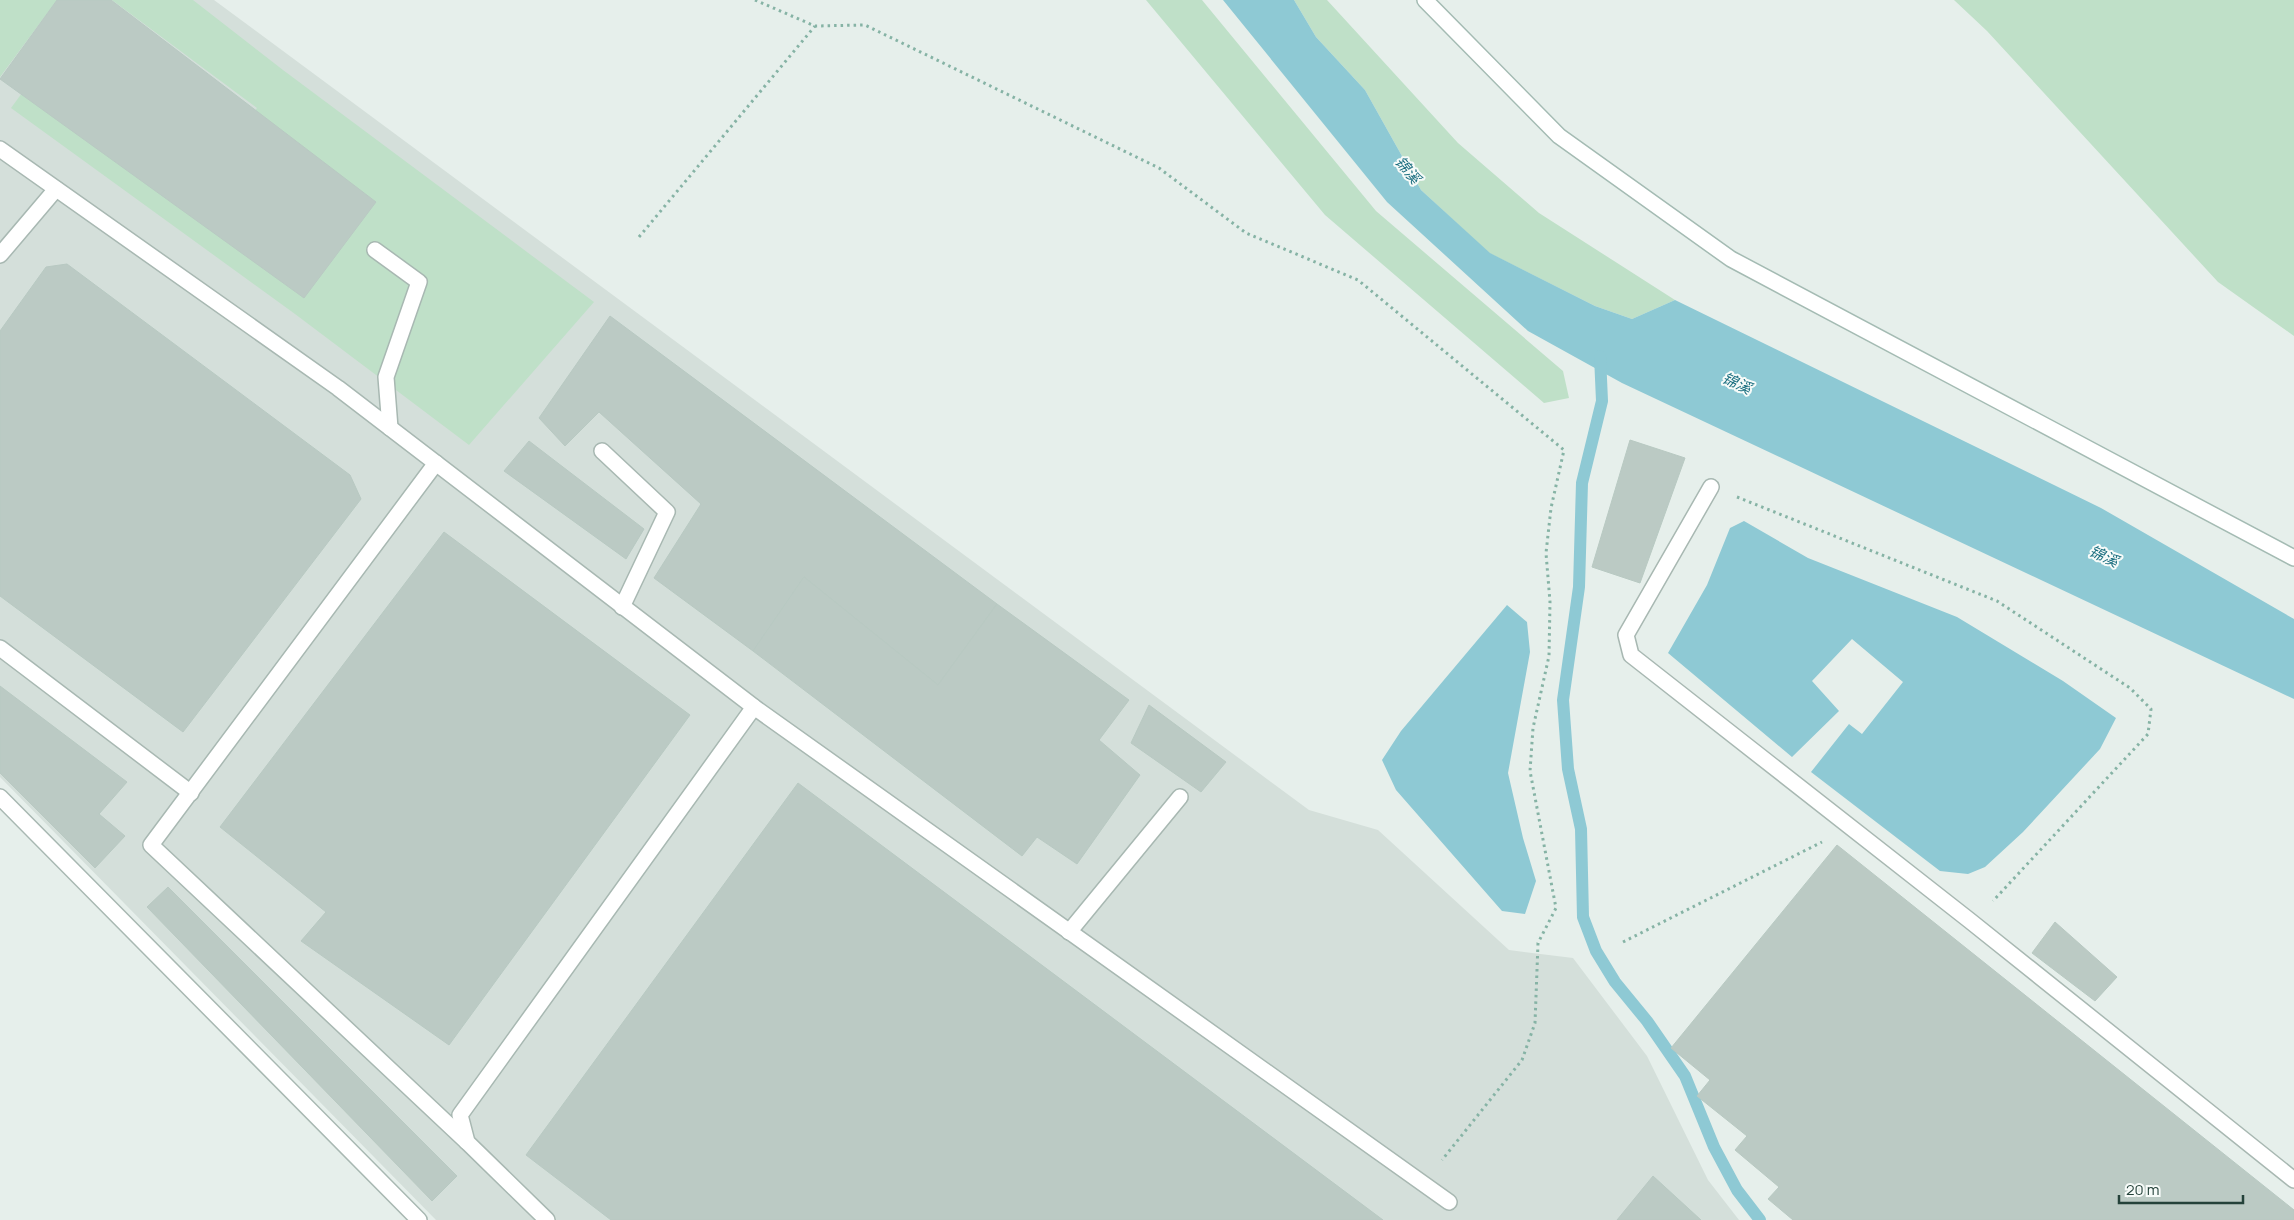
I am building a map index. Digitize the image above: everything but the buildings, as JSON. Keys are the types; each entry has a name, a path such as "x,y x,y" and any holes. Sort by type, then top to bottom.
{"street":[{"path":"1425,0 1559,136 1731,259 2294,558"},
{"path":"0,149 338,388 754,707 1449,1202"},
{"path":"0,255 56,189"},
{"path":"375,250 419,282 386,377 390,428"},
{"path":"602,451 667,512 622,607"},
{"path":"436,463 151,845 467,1142 547,1220"},
{"path":"1711,488 1626,635 1631,655 1969,920 2294,1180"},
{"path":"0,648 191,793"},
{"path":"467,1142 460,1114 754,707"},
{"path":"1069,932 1180,797"},
{"path":"0,798 419,1220"}],"path":[{"path":"755,0 815,26 865,25 1159,168 1246,233 1358,280 1564,450 1551,508 1546,553 1550,602 1549,656 1533,728 1530,771 1556,908 1538,943 1535,1023 1522,1060 1423,1184"},
{"path":"639,237 815,26"},
{"path":"1711,488 1997,601 2130,688 2151,710 2148,734 2000,894 1969,920"},
{"path":"1623,942 1851,828"}],"shaded area":[{"path":"0,0 214,0 1309,810 1378,830 1509,950 1573,958 1647,1056 1708,1180 1739,1220 436,1220 0,777"}],"green space":[{"path":"0,0 57,0 0,77"},
{"path":"112,0 193,0 283,70 594,302 469,445 295,314 11,108 58,44 217,165 257,108"},
{"path":"1146,0 1202,0 1376,211 1563,371 1569,398 1544,403 1325,215"},
{"path":"1294,0 1327,0 1458,143 1539,213 1675,300 1632,319 1595,306 1489,253 1421,190 1365,90 1316,37"},
{"path":"1954,0 2294,0 2294,336 2218,282 1987,31"}],"water":[{"name":"锦溪","path":"1223,0 1294,0 1316,37 1365,90 1421,190 1490,253 1595,306 1632,319 1675,300 2101,508 2294,619 2294,699 1622,383 1528,331 1387,202"},
{"path":"1744,521 1808,558 1957,617 2063,681 2116,718 2100,749 2023,832 1985,867 1968,874 1940,871 1811,772 1849,724 1862,734 1903,682 1852,639 1812,681 1839,711 1792,757 1668,653 1707,585 1730,528"},
{"path":"1507,605 1527,622 1530,652 1508,773 1523,838 1536,881 1525,914 1502,911 1396,790 1382,760 1401,731"}],"waterway":[{"path":"1600,356 1602,401 1582,483 1579,587 1563,700 1568,769 1581,829 1583,917 1596,951 1615,982 1647,1021 1685,1076 1714,1147 1737,1190 1760,1220"}]}
